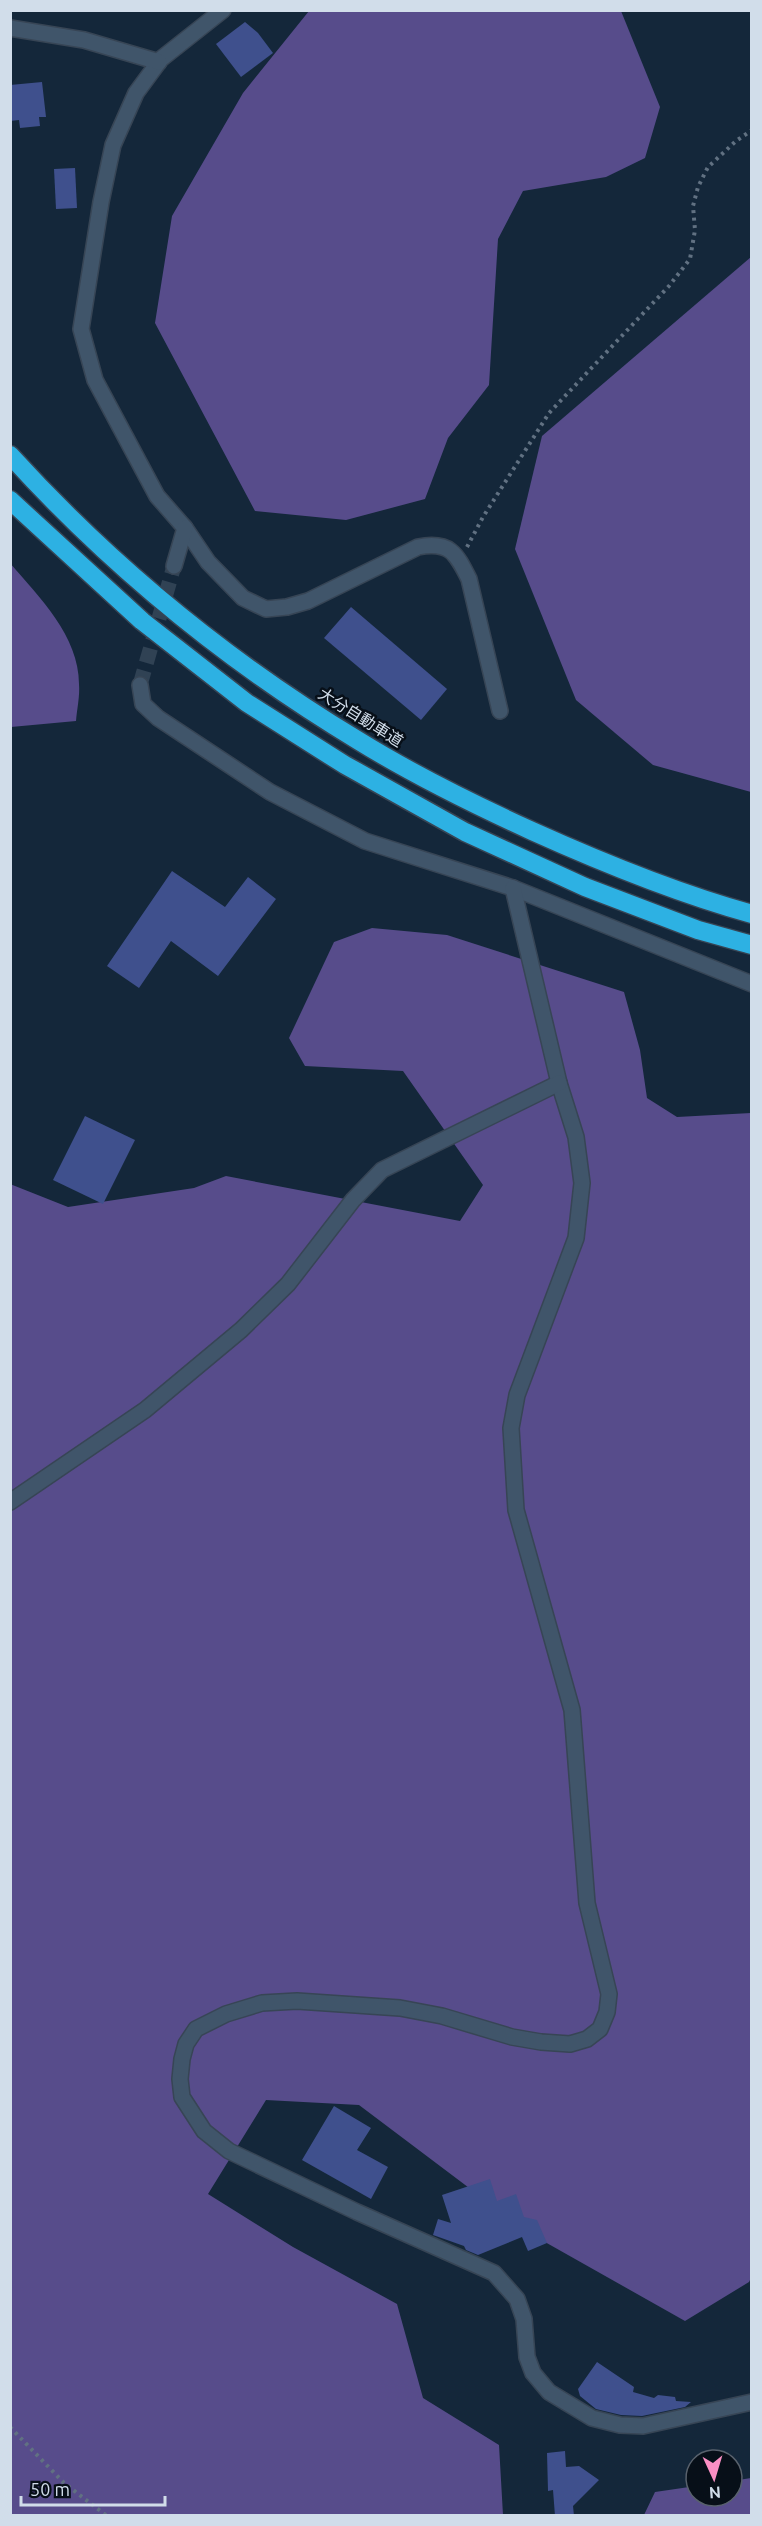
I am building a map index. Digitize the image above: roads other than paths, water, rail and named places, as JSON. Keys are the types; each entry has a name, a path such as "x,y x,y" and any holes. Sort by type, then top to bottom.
{"highway":[{"name":"大分自動車道","path":"10,455 38,486 157,598 266,680 359,742 481,807 594,859 709,903 752,914"},
{"path":"10,500 142,621 247,703 345,765 465,832 585,887 698,930 752,945"}],"street":[{"path":"223,10 161,59 136,93 113,145 101,202 81,329 95,380 158,496 185,528 208,562 243,598 266,609 287,607 308,601 418,547 433,544 444,545 460,561 469,579 500,711"},
{"path":"10,28 84,40 159,62"},
{"path":"174,566 185,528"},
{"path":"140,685 143,704 158,718 270,792 365,841 513,888 752,984"},
{"path":"513,888 559,1083 576,1137 582,1183 576,1238 517,1395 511,1428 516,1510 572,1710 587,1904 609,1994 607,2012 600,2029 587,2039 570,2044 512,2037 442,2016 400,2008 289,2000 262,2003 226,2014 196,2029 186,2044 182,2059 180,2079 182,2097 204,2131 229,2151 357,2212 494,2273 518,2299 524,2319 527,2356 533,2373 549,2392 592,2418 620,2425 643,2426 752,2402"},
{"path":"10,1502 145,1410 241,1330 288,1284 353,1200 382,1170 559,1083"}],"tunnel":[{"path":"140,685 174,566"}]}
